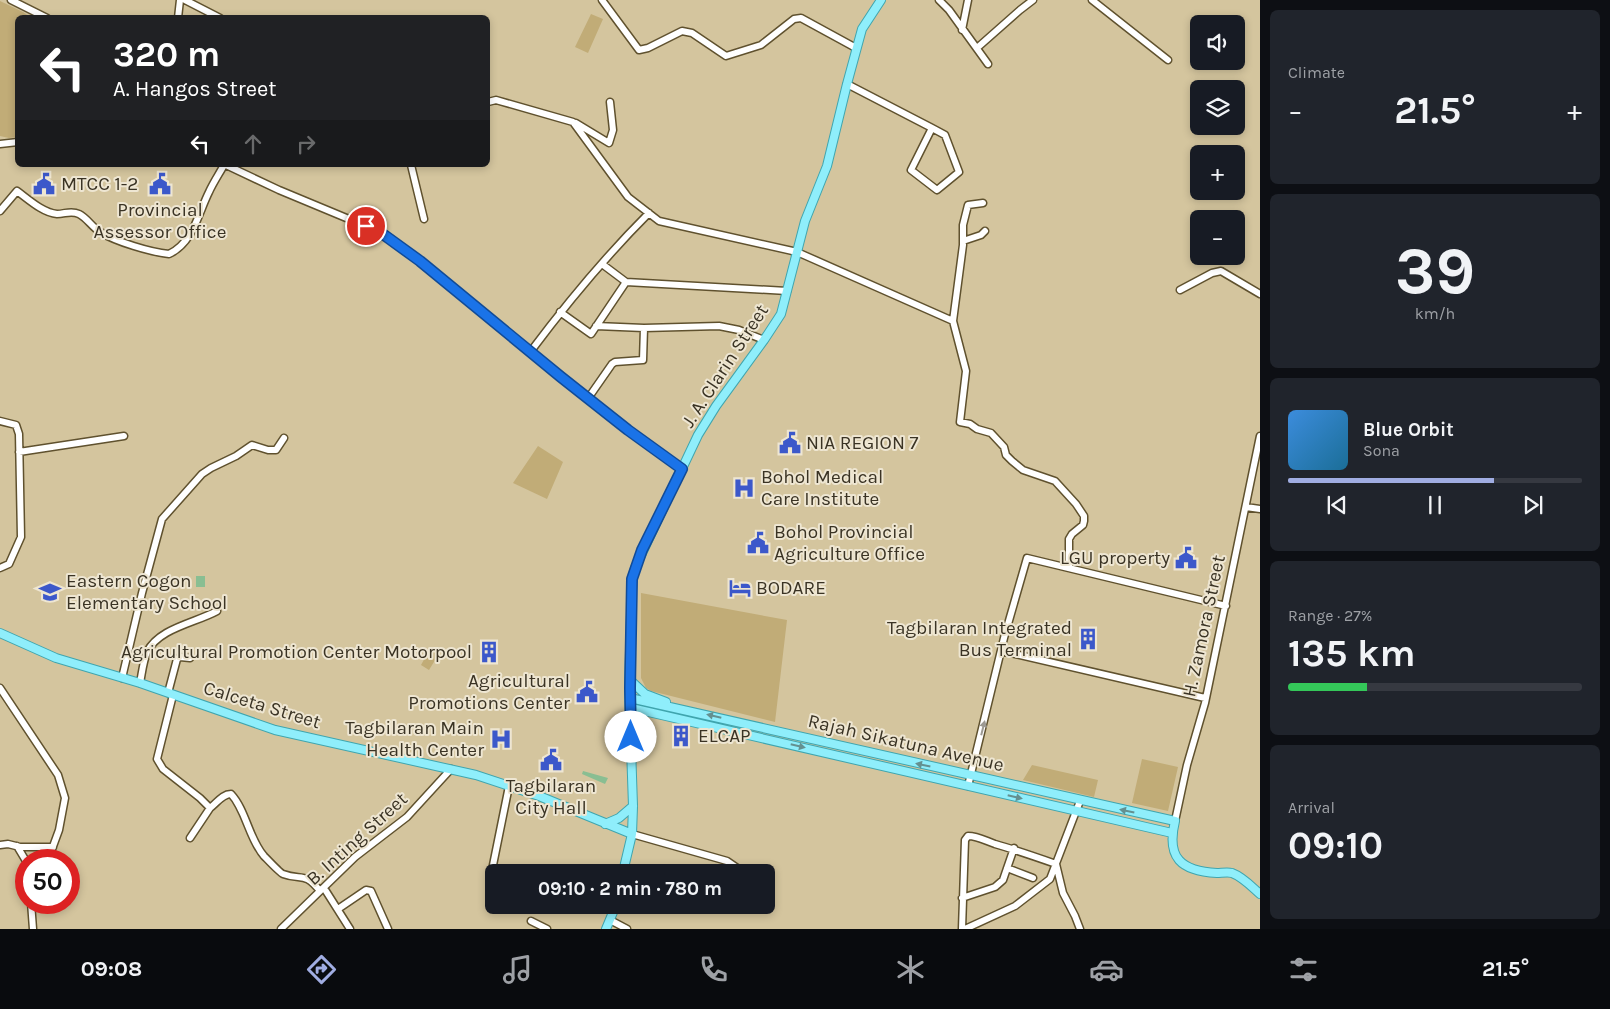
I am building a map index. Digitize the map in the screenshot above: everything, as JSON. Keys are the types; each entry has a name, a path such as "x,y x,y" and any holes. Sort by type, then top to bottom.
{"main road":[{"name":"J. A. Clarin Street","path":"625,864 632,834 633,806 630,680 633,574 650,533 698,435 780,314 804,221 827,166 862,29 880,0"},
{"name":"Calceta Street","path":"0,634 56,658 140,683 275,730 476,775 539,796 632,834"},
{"path":"630,680 645,694 663,700 671,707"},
{"name":"Rajah Sikatuna Avenue","path":"630,698 1175,821"},
{"path":"631,708 1172,833"},
{"path":"768,740 770,729"},
{"path":"982,789 985,778"},
{"path":"605,824 620,817 633,806"},
{"path":"1175,821 1172,833 1173,849 1181,864 1199,870 1231,873 1248,882 1260,894"},
{"path":"606,929 612,914"}],"street":[{"path":"11,0 39,15"},
{"path":"178,15 180,0"},
{"path":"185,0 214,15"},
{"path":"602,0 639,50 648,48 682,31 692,33 726,56 761,45 794,19 801,18 856,48"},
{"path":"938,0 949,10 988,64"},
{"path":"962,30 968,0"},
{"path":"977,48 1033,0"},
{"path":"1092,0 1168,60"},
{"path":"847,84 932,128 945,135 960,172 938,190 911,170 932,128"},
{"path":"490,102 496,100 573,122 609,143 613,130 610,102"},
{"path":"573,122 628,197 658,221 797,252 953,321"},
{"path":"0,144 15,142"},
{"path":"0,211 17,191 49,212 59,214 66,211 78,213 106,235 143,248 170,254 182,247 193,228 209,192 224,167"},
{"path":"229,167 380,232 420,261 628,430 682,469"},
{"path":"411,167 424,219"},
{"path":"983,203 968,205 963,225 963,241 953,321 966,371 960,422 970,424 977,429 991,434 1004,448 1006,455 1012,461 1023,470 1055,481 1076,504 1084,516 1084,521 1083,525 1072,534 1069,540 1069,568"},
{"path":"530,351 560,312 648,213"},
{"path":"963,241 981,235 986,231"},
{"path":"602,264 626,282 787,291"},
{"path":"1180,290 1212,273 1221,272 1260,294"},
{"path":"560,312 591,334 626,282"},
{"path":"596,326 644,328 719,326 739,330 764,340"},
{"path":"589,397 612,364 615,362 643,360 644,328"},
{"path":"0,421 16,425 19,434 21,537 9,564 0,568"},
{"path":"19,452 124,436"},
{"name":"H. Zamora Street","path":"1175,821 1187,766 1206,698 1260,436"},
{"path":"122,678 162,519 194,483 211,468 236,456 252,445 268,450 276,450 284,438"},
{"path":"1246,507 1260,509"},
{"path":"968,786 1027,558 1226,606"},
{"path":"140,683 146,654 150,647 173,630 217,611"},
{"path":"1002,651 1206,698"},
{"path":"190,658 180,657 177,659 157,759 163,769 210,808"},
{"path":"0,688 58,775 65,798 59,830 53,847 0,845"},
{"name":"B. Inting Street","path":"281,929 355,857 407,817 451,769"},
{"path":"493,864 509,786"},
{"path":"190,838 210,808 221,798 231,794 264,856 279,872 306,878 322,889 338,909 350,929"},
{"path":"1056,864 1014,848 974,836 966,837 962,898 963,929 1015,906 1050,879 1056,864 1077,811 1080,801"},
{"path":"632,834 727,860 732,864"},
{"path":"962,898 995,887 1003,880 1014,848"},
{"path":"1056,864 1063,893 1080,929"},
{"path":"1007,868 1033,878"},
{"path":"338,909 366,890 371,891 388,929"},
{"path":"32,914 33,929"},
{"path":"610,920 627,929"},
{"path":"531,922 547,929"}],"shaded area":[{"path":"0,1 27,15 15,15 15,137 0,136"},
{"path":"591,14 603,19 588,53 575,47"},
{"path":"538,446 563,462 547,499 513,483"},
{"path":"196,576 205,576 205,587 196,587"},
{"path":"641,593 787,620 775,722 651,691 646,688 641,678"},
{"path":"431,647 440,652 429,670 421,665"},
{"path":"1142,759 1178,767 1168,811 1132,803"},
{"path":"1032,765 1098,780 1094,797 1023,780"},
{"path":"583,771 608,778 605,784 582,774"}],"place":[{"name":"MTCC 1-2","path":"44,184"},
{"name":"Provincial Assessor Office","path":"160,184"},
{"name":"NIA REGION 7","path":"790,443"},
{"name":"Bohol Medical Care Institute","path":"744,488"},
{"name":"Bohol Provincial Agriculture Office","path":"758,543"},
{"name":"LGU property","path":"1186,558"},
{"name":"BODARE","path":"740,588"},
{"name":"Eastern Cogon Elementary School","path":"50,592"},
{"name":"Tagbilaran Integrated Bus Terminal","path":"1088,639"},
{"name":"Agricultural Promotion Center Motorpool","path":"489,652"},
{"name":"Agricultural Promotions Center","path":"587,692"},
{"name":"ELCAP","path":"681,736"},
{"name":"Tagbilaran Main Health Center","path":"501,739"},
{"name":"Tagbilaran City Hall","path":"551,760"}],"route":[{"path":"366,226 390,238 420,261 561,377 589,397 628,430 682,469 642,550 632,579 631,737"}]}
